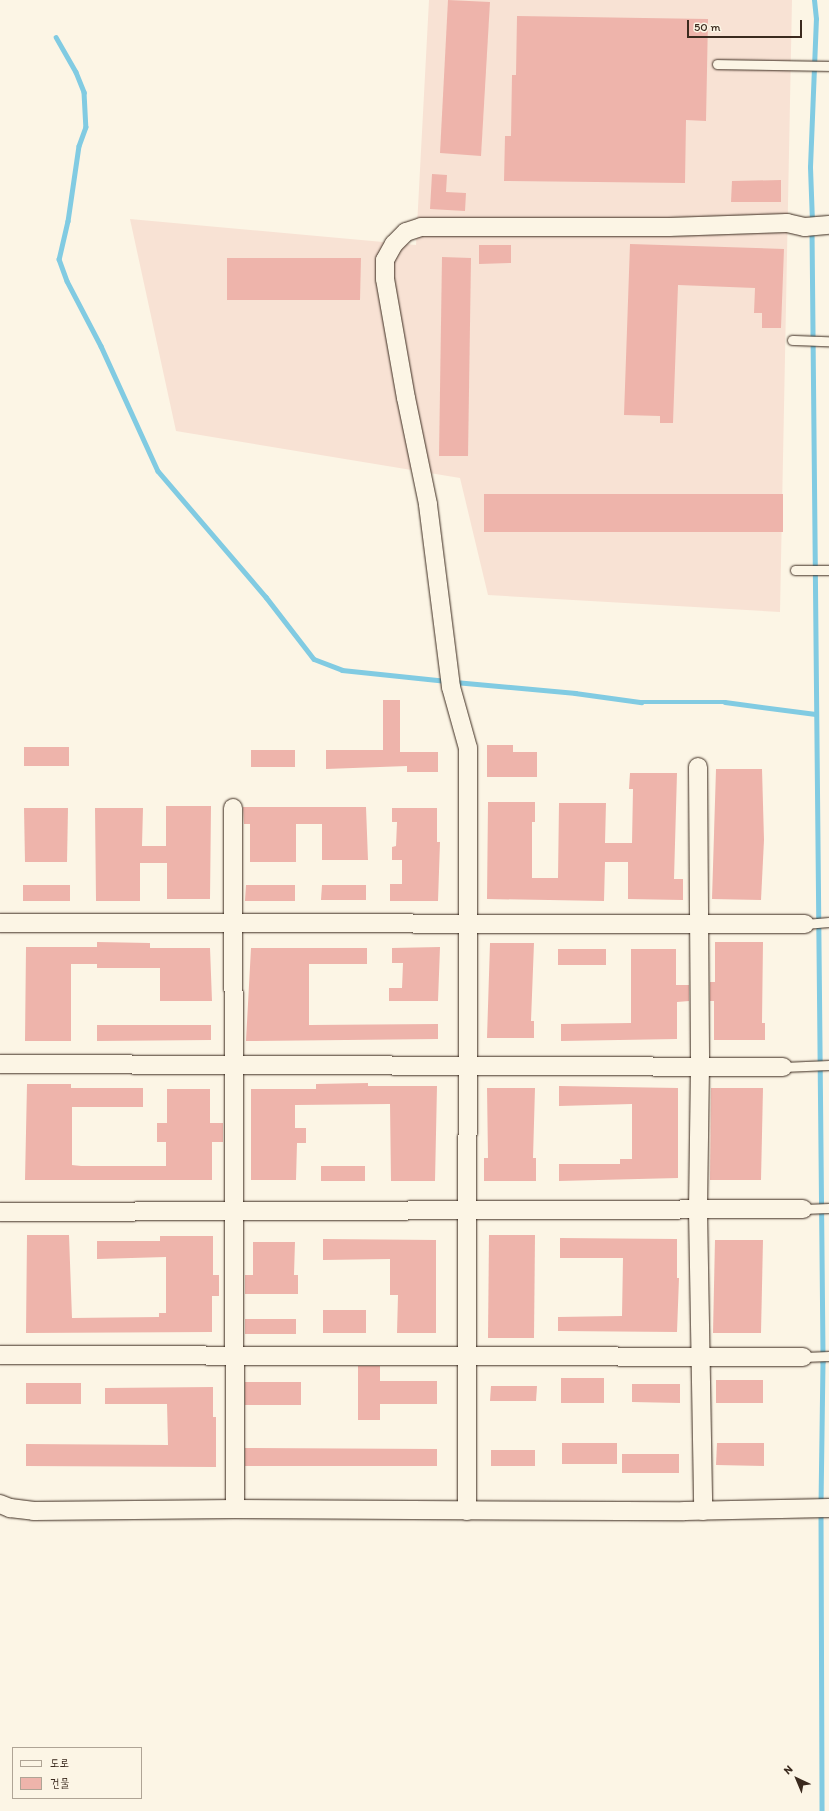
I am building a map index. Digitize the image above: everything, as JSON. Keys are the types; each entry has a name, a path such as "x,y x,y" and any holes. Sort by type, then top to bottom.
{"street":[{"path":"467,1511 468,748 451,681 428,504 386,279 385,260 394,244 406,232 421,227 669,227 787,223 817,227"},
{"path":"698,767 700,924 698,1210 703,1510"},
{"path":"233,808 235,1509"},
{"path":"0,924 809,924"},
{"path":"0,1064 783,1066"},
{"path":"0,1212 807,1209"},
{"path":"0,1355 807,1357"},
{"path":"0,1504 10,1508 34,1511 235,1509 467,1511 822,1508"}],"lane":[{"path":"717,64 827,65"},
{"path":"792,340 828,341"},
{"path":"795,570 824,570"},
{"path":"809,924 829,922"},
{"path":"783,1066 827,1065"},
{"path":"807,1209 827,1208"},
{"path":"807,1357 828,1356"}],"shaded area":[{"path":"429,0 792,0 780,612 488,595 460,478 176,431 130,219 416,245"}],"building":[{"path":"448,0 490,2 481,156 440,153"},
{"path":"517,16 708,19 706,121 686,120 685,183 504,181 505,136 511,136 512,75 516,75"},
{"path":"432,174 447,175 446,192 466,193 465,211 430,209"},
{"path":"781,180 781,202 731,202 732,181"},
{"path":"630,244 784,249 781,328 762,328 762,313 754,313 755,288 678,285 673,423 660,423 660,416 624,415"},
{"path":"479,245 511,245 511,263 479,264"},
{"path":"442,257 471,258 468,456 439,456"},
{"path":"227,258 361,258 360,300 227,300"},
{"path":"484,494 783,494 783,532 484,532"},
{"path":"383,700 400,700 400,752 438,752 438,772 407,772 407,766 326,769 326,750 383,750"},
{"path":"487,745 513,745 513,752 537,752 537,777 487,777"},
{"path":"24,747 69,747 69,766 24,766"},
{"path":"251,750 295,750 295,767 251,767"},
{"path":"716,769 762,769 764,840 761,900 712,899"},
{"path":"630,773 677,773 674,879 683,879 683,900 628,899 628,862 605,862 604,901 487,899 488,802 535,802 535,822 532,822 532,878 558,878 559,803 606,803 605,843 632,843 633,789 629,789"},
{"path":"166,806 211,806 210,899 167,899 167,863 140,863 140,901 96,901 95,808 143,808 142,846 166,846"},
{"path":"243,807 366,807 368,860 322,860 322,824 296,824 296,862 250,862 250,824 244,824"},
{"path":"24,808 68,808 67,862 25,862"},
{"path":"392,808 437,808 437,842 440,842 438,901 390,901 390,884 402,884 402,860 392,860 392,847 396,846 397,822 392,822"},
{"path":"23,885 70,885 70,901 23,901"},
{"path":"246,885 295,885 295,901 245,901"},
{"path":"322,885 366,885 366,900 321,900"},
{"path":"97,942 150,943 150,948 210,948 212,1001 160,1001 160,968 97,968 97,964 71,964 71,1041 25,1041 26,947 97,947"},
{"path":"715,942 763,942 762,1023 765,1023 765,1040 714,1040 714,1001 710,1001 710,982 715,982"},
{"path":"490,943 534,943 531,1021 534,1021 534,1038 487,1038"},
{"path":"440,947 438,1001 389,1001 389,988 402,988 403,963 392,963 392,948"},
{"path":"251,948 367,948 367,964 309,964 309,1025 438,1024 438,1039 246,1041"},
{"path":"558,949 606,949 606,965 558,965"},
{"path":"631,949 676,949 676,985 689,985 689,1001 677,1002 677,1039 561,1041 561,1024 631,1023"},
{"path":"97,1025 211,1025 211,1040 97,1041"},
{"path":"368,1083 368,1086 437,1086 435,1181 391,1181 390,1104 295,1105 295,1128 306,1128 306,1143 297,1143 296,1180 251,1180 251,1089 316,1089 316,1084"},
{"path":"27,1084 71,1084 71,1088 143,1088 143,1107 72,1107 72,1165 81,1166 166,1166 166,1142 157,1142 157,1123 167,1123 167,1089 210,1089 210,1123 223,1123 223,1142 212,1142 212,1180 25,1180"},
{"path":"559,1086 678,1088 678,1178 559,1181 559,1164 620,1164 620,1159 632,1159 632,1104 559,1106"},
{"path":"487,1088 535,1088 533,1158 536,1158 536,1181 484,1181 484,1158 488,1158"},
{"path":"711,1088 763,1088 761,1180 710,1180"},
{"path":"321,1166 365,1166 365,1181 321,1181"},
{"path":"27,1235 69,1235 72,1318 159,1317 159,1313 166,1313 166,1257 97,1259 97,1241 160,1241 160,1236 213,1236 213,1275 219,1275 219,1296 212,1296 212,1332 26,1333"},
{"path":"489,1235 535,1235 534,1338 488,1338"},
{"path":"560,1238 677,1239 677,1278 679,1278 677,1332 558,1331 558,1317 622,1316 623,1258 560,1258"},
{"path":"323,1239 436,1240 436,1333 397,1333 398,1295 390,1295 390,1259 323,1260"},
{"path":"715,1240 763,1240 761,1333 713,1333"},
{"path":"253,1242 295,1242 294,1275 298,1275 298,1294 245,1294 245,1275 253,1275"},
{"path":"323,1310 366,1310 366,1333 323,1333"},
{"path":"245,1319 296,1319 296,1334 245,1334"},
{"path":"358,1366 380,1366 380,1381 437,1381 437,1404 380,1404 380,1420 358,1420"},
{"path":"561,1378 604,1378 604,1403 561,1403"},
{"path":"716,1380 763,1380 763,1403 716,1403"},
{"path":"245,1382 301,1382 301,1405 245,1405"},
{"path":"26,1383 81,1383 81,1404 26,1404"},
{"path":"632,1384 680,1384 680,1403 632,1402"},
{"path":"491,1386 537,1386 536,1401 490,1401"},
{"path":"213,1387 213,1417 216,1417 216,1467 26,1466 26,1444 168,1445 167,1404 105,1404 105,1388"},
{"path":"562,1443 617,1443 617,1464 562,1464"},
{"path":"717,1443 764,1443 764,1466 716,1465"},
{"path":"245,1448 437,1449 437,1466 245,1466"},
{"path":"491,1450 535,1450 535,1466 491,1466"},
{"path":"622,1454 679,1454 679,1473 622,1473"}],"waterway":[{"path":"812,222 810,167 816,19 814,0"},
{"path":"56,37 76,72 84,92 86,127 79,146 68,221 59,259 67,281 101,346 158,471 266,597 314,659 342,670 446,681"},
{"path":"812,229 823,1362 821,1504"},
{"path":"455,682 575,693 641,702 725,702 815,714"},
{"path":"821,1511 822,1811"}]}
